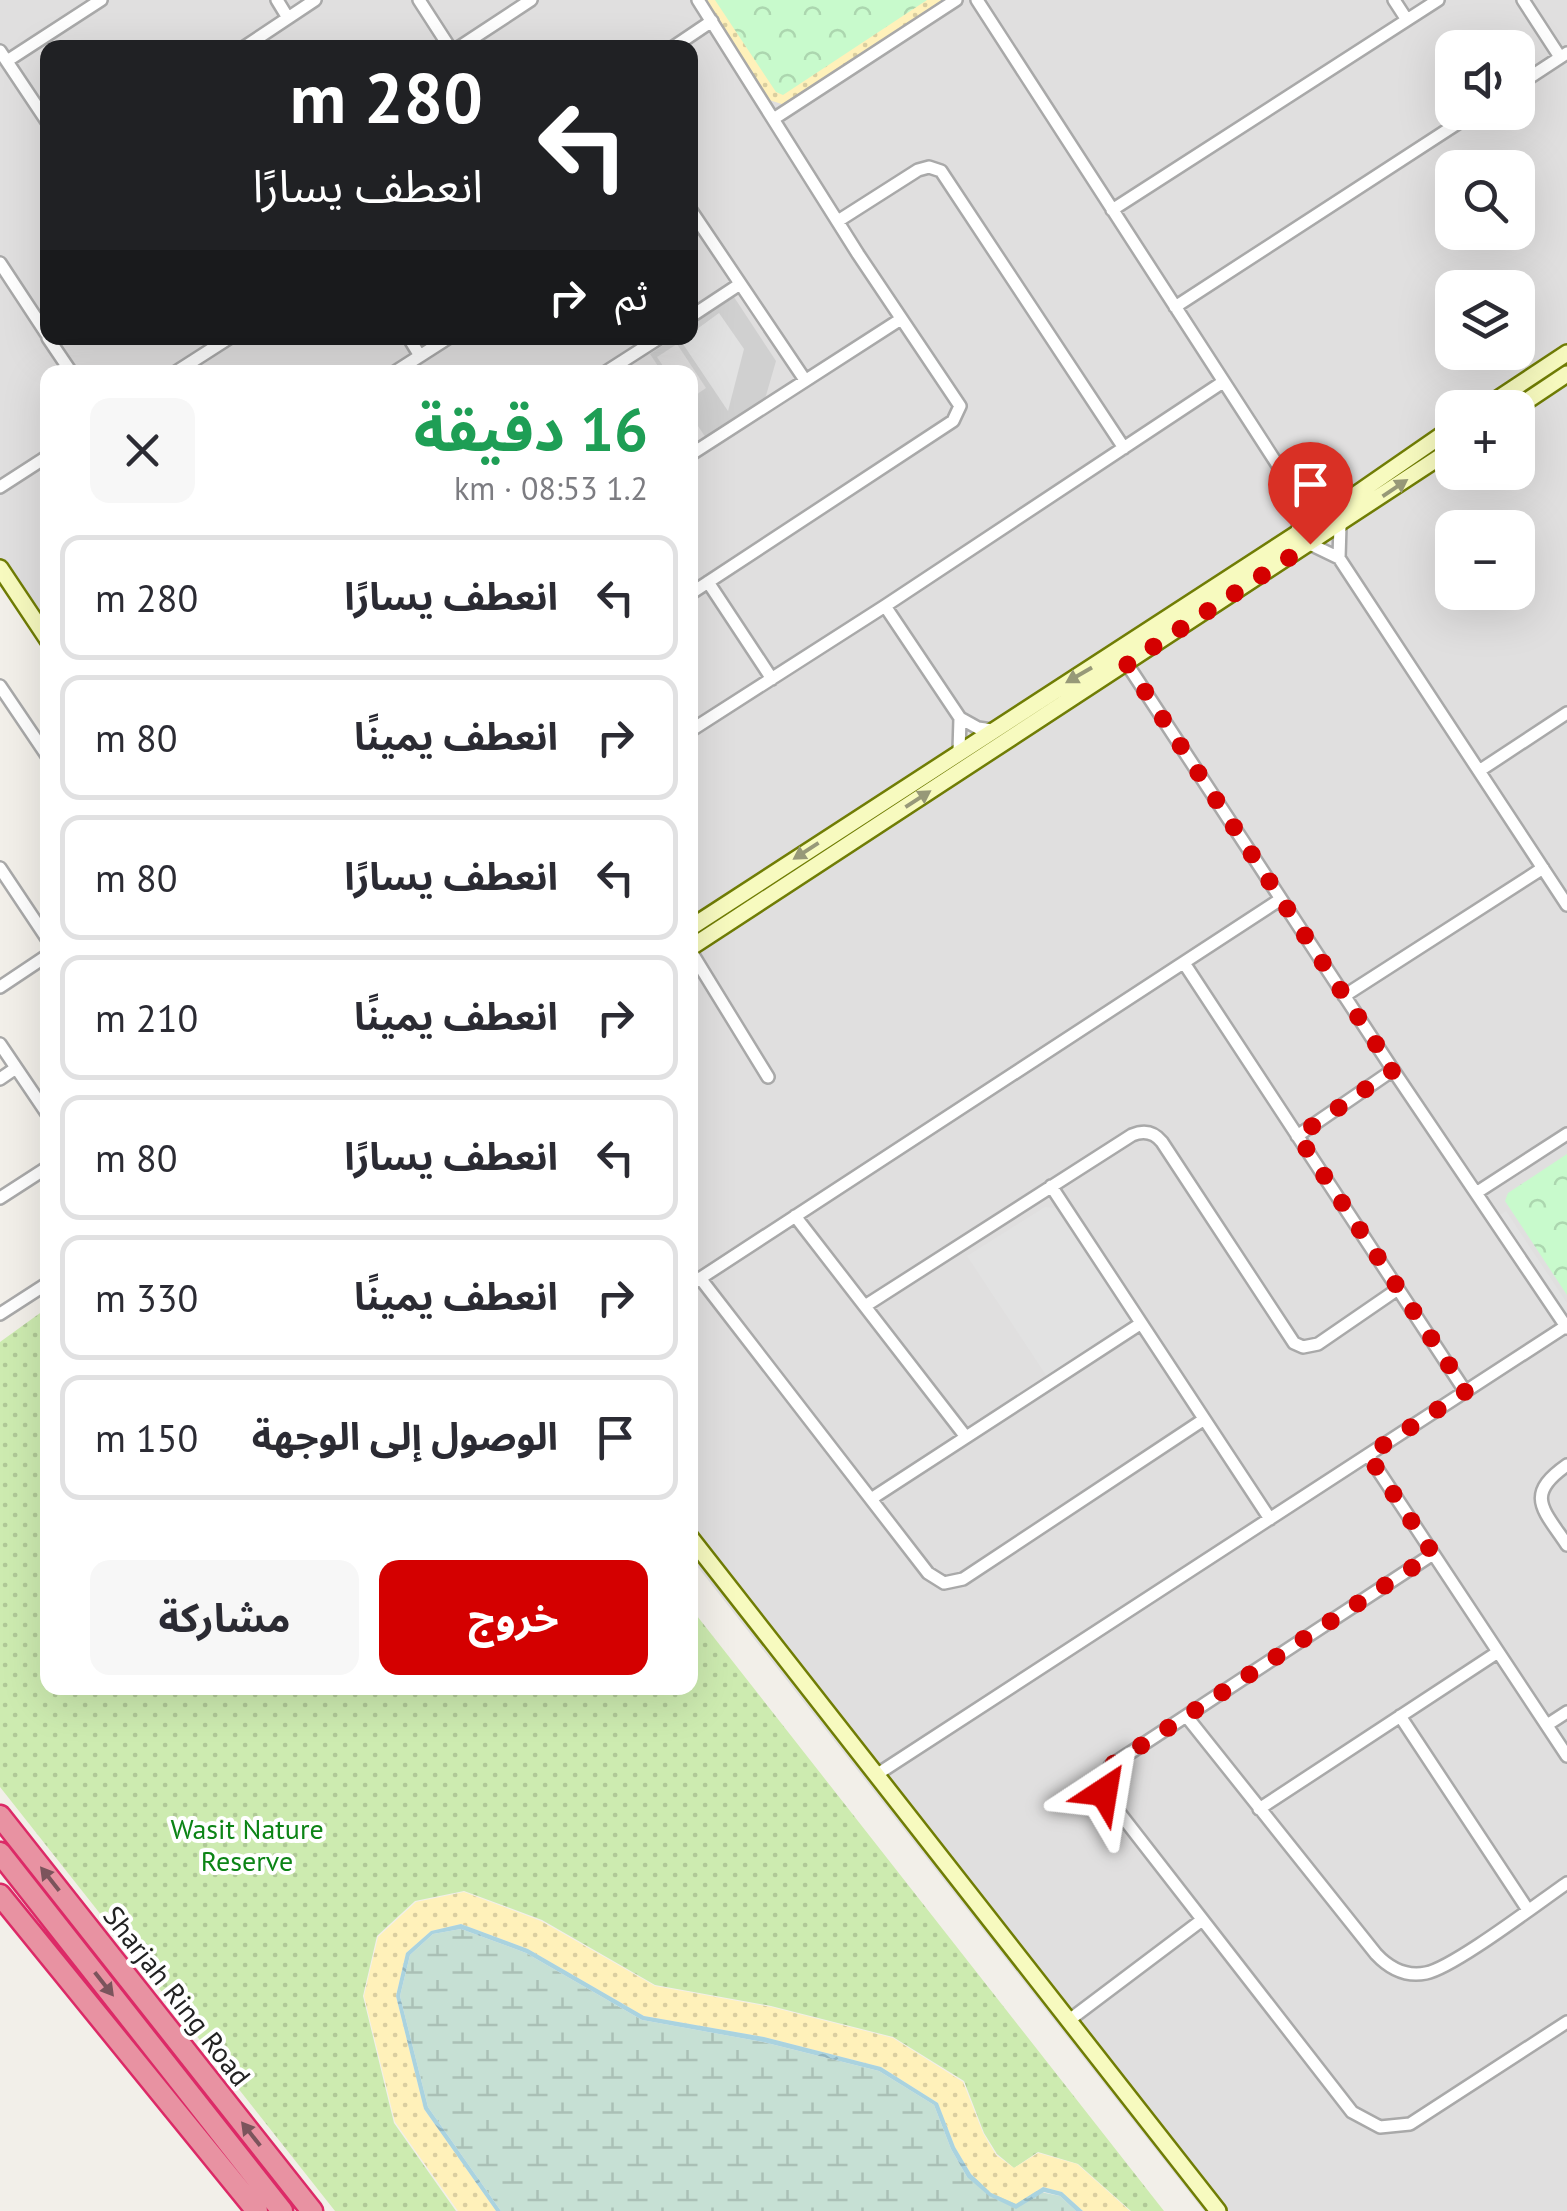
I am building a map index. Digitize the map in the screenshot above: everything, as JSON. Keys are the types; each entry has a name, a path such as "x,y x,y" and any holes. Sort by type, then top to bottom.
{"highway":[{"name":"Sharjah Ring Road","path":"0,1816 312,2211"},
{"name":"Sharjah Ring Road","path":"0,1853 282,2211"},
{"path":"0,1894 258,2211"}],"main road":[{"path":"1511,390 1567,353"},
{"path":"1535,395 1567,374"},
{"path":"698,944 1310,544 1336,518 1435,441"},
{"path":"698,923 1295,536 1336,518 1435,459"},
{"path":"0,568 40,628"},
{"path":"698,1547 1218,2211"}],"street":[{"path":"40,111 3,56 101,0"},
{"path":"277,0 288,18"},
{"path":"254,40 315,0"},
{"path":"419,0 448,40"},
{"path":"467,40 531,0"},
{"path":"698,0 960,406 956,418 698,589"},
{"path":"775,118 956,0"},
{"path":"977,0 1299,498 1336,518 1338,558"},
{"path":"1394,0 1407,20"},
{"path":"1112,210 1438,0"},
{"path":"1523,0 1564,55 1535,74"},
{"path":"684,40 712,22"},
{"path":"1174,308 1447,130"},
{"path":"838,221 918,170 929,167 940,171 1124,448"},
{"path":"698,221 805,380"},
{"path":"0,263 40,313"},
{"path":"698,312 740,284"},
{"path":"698,450 901,318"},
{"path":"187,365 219,345"},
{"path":"413,345 420,356"},
{"path":"405,365 437,345"},
{"path":"617,365 648,345"},
{"path":"698,726 1223,382"},
{"path":"0,486 40,461"},
{"path":"1295,536 1301,521 1299,498"},
{"path":"1310,544 1338,558 1567,905"},
{"path":"708,582 772,679"},
{"path":"886,606 960,718 978,728 992,730"},
{"path":"876,1775 1566,1327 1127,664"},
{"path":"0,686 40,746"},
{"path":"1479,771 1567,713"},
{"path":"960,718 960,751"},
{"path":"0,868 40,928"},
{"path":"1344,996 1543,868"},
{"path":"698,1280 1281,899"},
{"path":"0,987 40,961"},
{"path":"698,962 768,1078"},
{"path":"1184,963 1466,1391"},
{"path":"0,1044 40,1103"},
{"path":"0,1079 16,1068"},
{"path":"1298,1136 1393,1070"},
{"path":"865,1306 1137,1132 1158,1137 1290,1340 1303,1347 1318,1344 1398,1289"},
{"path":"1476,1193 1567,1134"},
{"path":"0,1198 40,1172"},
{"path":"1051,1186 1270,1519"},
{"path":"796,1216 966,1437"},
{"path":"698,1286 932,1578 944,1583 957,1582 1203,1420"},
{"path":"0,1314 40,1288"},
{"path":"871,1499 1140,1324"},
{"path":"1368,1455 1567,1756"},
{"path":"1567,1465 1544,1483 1540,1496 1544,1510 1567,1545"},
{"path":"1433,1554 1110,1766 1102,1787 1106,1798 1352,2112 1380,2126 1400,2127 1420,2119 1567,2022"},
{"path":"1259,1808 1498,1652"},
{"path":"1547,1726 1567,1712"},
{"path":"1400,1716 1528,1910"},
{"path":"1187,1717 1376,1954 1398,1971 1434,1971 1567,1884"},
{"path":"1068,2021 1202,1920"}],"shaded area":[{"path":"0,0 1567,0 1567,2211 1204,2211 698,1567 698,365 40,365 40,641 0,578"},
{"path":"734,297 776,361 765,399 706,438 698,426 698,394 706,388 698,376 698,365 691,365 678,345 685,345 728,409 719,314 698,328 698,321"},
{"path":"719,313 744,349 728,411 684,345 698,345 698,328"},
{"path":"664,345 675,345 657,357 662,365 657,365 650,354"},
{"path":"1045,1207 1058,1208 1133,1323 1048,1378 967,1256"},
{"path":"1506,1211 1567,1303 1567,1323 1497,1217"}],"green space":[{"path":"715,0 927,0 783,95 776,92"},
{"path":"1567,1154 1567,1295 1505,1201 1508,1193"},
{"name":"Wasit Nature Reserve","path":"40,1313 40,1695 698,1695 698,1617 1164,2211 1131,2211 1078,2164 1038,2152 1014,2168 997,2154 984,2133 964,2081 893,2037 771,2006 655,1985 542,1920 464,1891 415,1901 377,1936 363,1996 394,2123 456,2211 335,2211 0,1787 0,1342"},
{"path":"461,1929 526,1953 642,2020 763,2042 879,2071 934,2105 967,2177 1060,2196 1076,2211 501,2211 428,2107 400,1996 410,1955 433,1934"}],"sand":[{"path":"704,0 945,0 785,105 769,100"},
{"path":"464,1892 541,1921 655,1986 771,2007 893,2038 963,2082 996,2155 1014,2168 1038,2153 1077,2164 1130,2211 1083,2211 1062,2192 1043,2187 1016,2204 991,2193 971,2174 955,2147 938,2103 881,2067 764,2037 644,2016 528,1949 461,1924 431,1931 406,1953 396,1996 424,2109 496,2211 458,2211 395,2122 364,1996 378,1937 416,1902"}],"water":[{"path":"461,1924 528,1949 644,2016 764,2037 881,2067 938,2103 955,2147 971,2174 991,2193 1016,2204 1043,2187 1062,2192 1083,2211 1076,2211 1060,2196 1044,2192 1016,2209 989,2196 967,2177 934,2105 879,2071 763,2042 642,2020 526,1953 461,1929 433,1934 410,1955 400,1996 428,2107 501,2211 496,2211 424,2109 396,1996 406,1953 431,1931"}],"route":[{"path":"1104,1792 1104,1776 1110,1766 1433,1554 1368,1455 1466,1391 1298,1136 1393,1070 1127,664 1310,544"}]}
